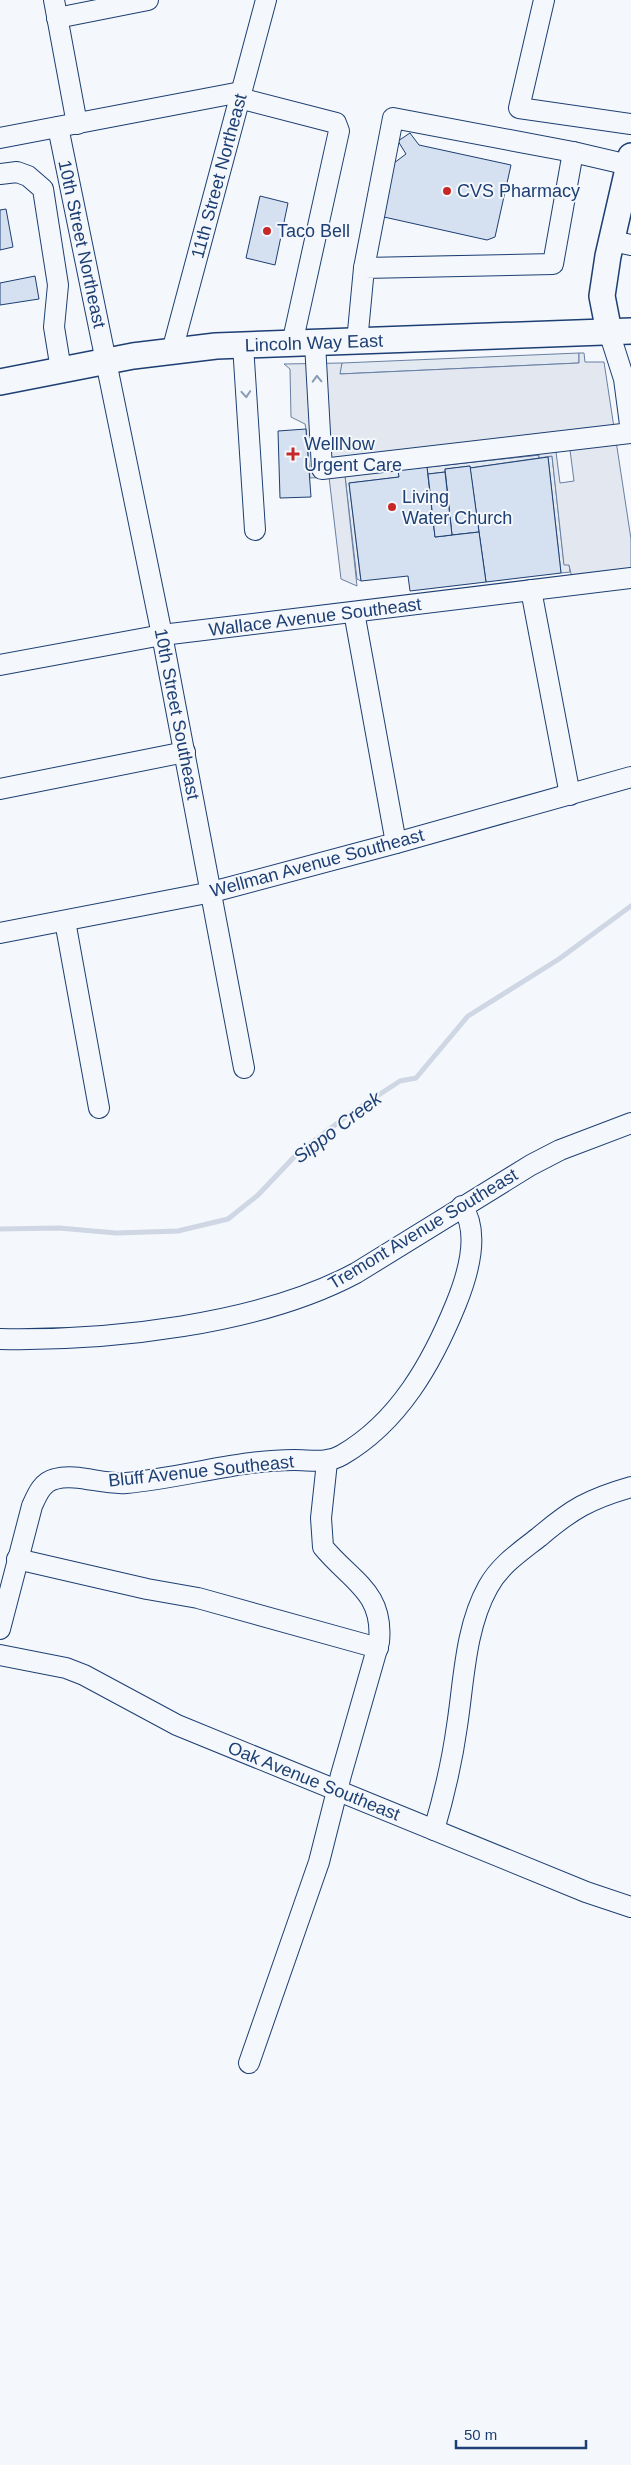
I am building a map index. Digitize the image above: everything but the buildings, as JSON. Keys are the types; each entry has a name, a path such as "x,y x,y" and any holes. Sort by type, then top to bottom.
{"main road":[{"path":"620,332 602,296 621,243 629,175"},
{"name":"Lincoln Way East","path":"0,382 172,351 304,343 620,332"}],"street":[{"path":"56,9 148,0"},
{"name":"11th Street Northeast","path":"172,351 266,0"},
{"path":"544,0 519,108 631,124"},
{"name":"10th Street Northeast","path":"56,9 67,125 88,276 106,362"},
{"path":"0,138 240,95 336,123 340,131 304,343 318,414 322,469 631,432 620,332"},
{"path":"357,342 364,268 393,118 573,152 629,175"},
{"path":"364,268 554,264 573,152"},
{"path":"0,174 16,172 28,176 43,189 58,285 54,327 62,370"},
{"path":"58,285 88,276"},
{"path":"243,346 255,530"},
{"name":"10th Street Southeast","path":"106,362 185,752 244,1068"},
{"name":"Wallace Avenue Southeast","path":"0,664 162,635 631,578"},
{"path":"531,590 570,795"},
{"path":"354,612 396,843"},
{"path":"0,789 185,752"},
{"name":"Wellman Avenue Southeast","path":"0,933 212,892 631,777"},
{"path":"65,921 99,1108"},
{"name":"Tremont Avenue Southeast","path":"0,1339 114,1334 179,1327 230,1317 298,1298 349,1276 462,1206 560,1150 631,1123"},
{"path":"249,2062 305,1904 328,1832 378,1648 381,1625 377,1607 368,1594 331,1557 321,1541 327,1462 342,1456 386,1419 402,1403 430,1360 462,1288 469,1260 471,1230 469,1220 462,1206"},
{"name":"Bluff Avenue Southeast","path":"17,1559 32,1506 38,1492 46,1482 68,1477 101,1482 126,1483 250,1462 275,1460 327,1462"},
{"path":"434,1830 449,1772 474,1626 480,1602 488,1586 512,1558 574,1508 601,1496 631,1487"},
{"path":"0,1629 17,1559 147,1589 198,1598 378,1648"},
{"name":"Oak Avenue Southeast","path":"0,1655 66,1668 84,1674 177,1725 586,1892 631,1907"}],"shaded area":[{"path":"579,353 579,363 339,374 342,363"},
{"path":"579,353 584,353 585,362 604,362 631,539 631,571 572,578 569,565 564,565 552,456 539,458 539,455 345,476 357,586 341,579 329,477 310,478 305,424 291,417 290,369 284,364 342,363 340,374 579,363","holes":["570,450 574,481 560,483 556,452"]},
{"path":"539,455 539,458 470,468 470,466 445,469 445,472 428,474 427,467"},
{"path":"552,456 564,564 569,564 570,572 561,573 548,457"},
{"path":"398,470 399,477 349,483 361,581 357,579 345,476"}],"waterway":[{"name":"Sippo Creek","path":"0,1229 59,1228 116,1233 178,1231 228,1219 258,1195 297,1154 348,1115 400,1081 416,1078 468,1016 559,959 631,906"}],"place":[{"name":"CVS Pharmacy","path":"447,191"},
{"name":"Taco Bell","path":"267,231"},
{"name":"WellNow Urgent Care","path":"293,454"},
{"name":"Living Water Church","path":"392,507"}]}
